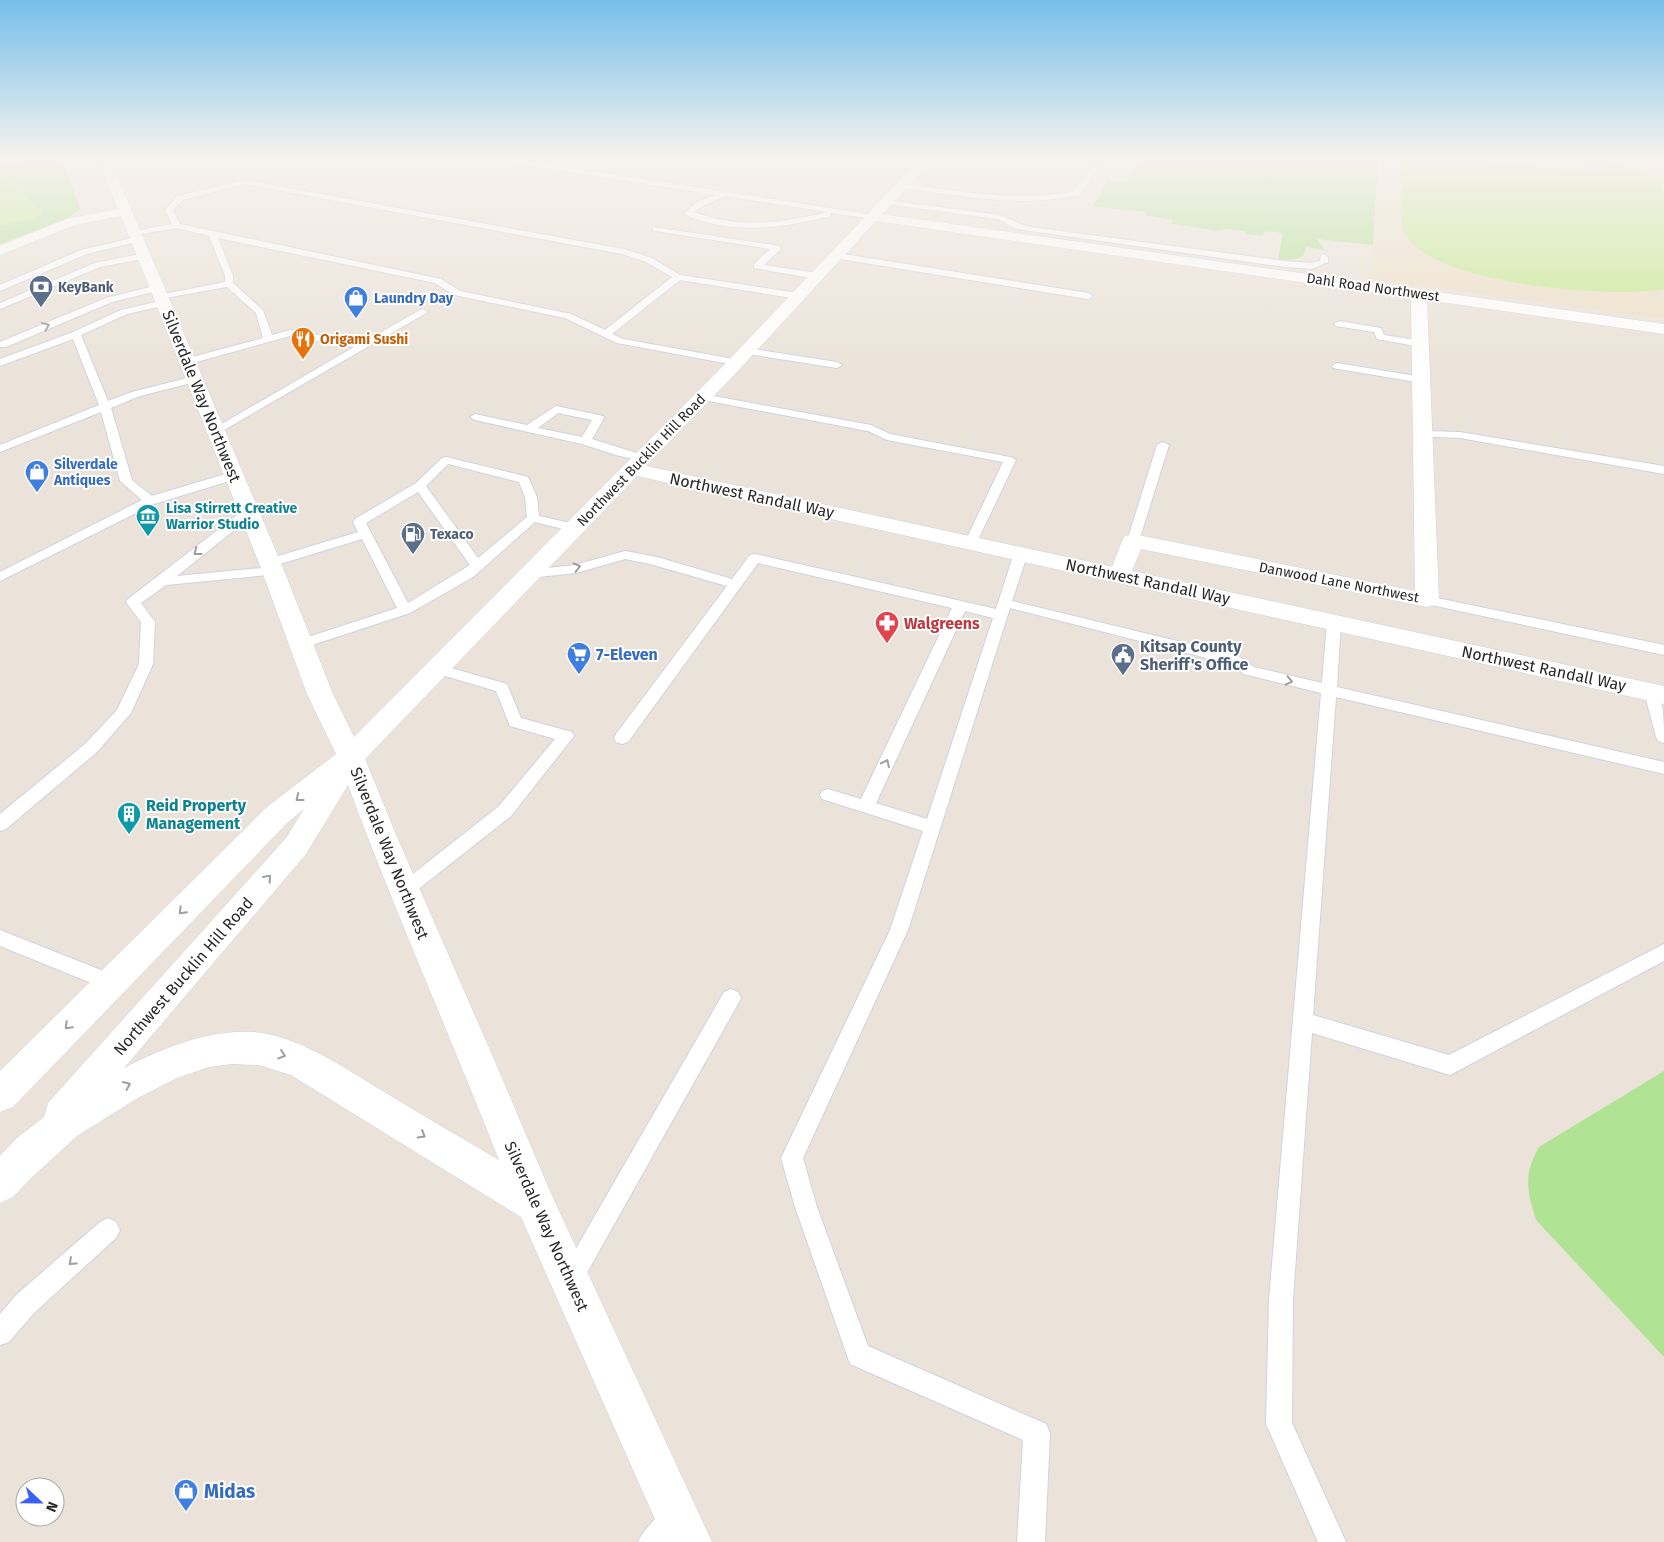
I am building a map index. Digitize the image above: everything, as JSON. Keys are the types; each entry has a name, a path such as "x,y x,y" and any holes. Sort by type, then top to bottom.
{"main road":[{"path":"0,251 49,231"},
{"name":"Silverdale Way Northwest","path":"134,231 272,567 320,694 351,758 535,1203 570,1280 673,1534"},
{"name":"Northwest Bucklin Hill Road","path":"0,1095 276,815 351,758 861,231"},
{"name":"Dahl Road Northwest","path":"973,231 1664,329"},
{"name":"Danwood Lane Northwest","path":"1133,541 1427,600 1420,294"},
{"name":"Northwest Randall Way","path":"637,464 971,542 1658,693"},
{"path":"1120,574 1133,541"},
{"name":"Northwest Bucklin Hill Road","path":"9,1174 296,846 351,758"},
{"path":"9,1174 58,1128 118,1089 169,1065 199,1054 230,1048 252,1048 269,1051 303,1062 535,1203"}],"lane":[{"path":"0,288 84,252 157,231"},
{"path":"199,231 438,281 457,293 568,316 620,341 837,366"},
{"path":"510,231 624,252 649,260 663,270 678,277 798,296"},
{"path":"662,231 777,248 757,266 817,276"},
{"path":"1044,231 1285,264 1312,266 1324,262 1324,257"},
{"path":"212,234 229,276 229,284 260,312 268,339"},
{"path":"0,306 98,265 145,256"},
{"path":"837,256 1088,296"},
{"path":"606,334 678,277"},
{"path":"1,345 109,300 162,296 229,284"},
{"path":"0,363 76,334 162,296"},
{"path":"217,431 423,312"},
{"path":"1339,324 1378,330 1380,337 1420,344"},
{"path":"189,361 290,333 363,346"},
{"path":"76,334 105,406 126,481 150,501"},
{"path":"1,345 22,355"},
{"path":"1337,366 1422,380"},
{"path":"0,449 136,394 195,379"},
{"path":"702,397 871,428 887,437 1010,460 971,542"},
{"path":"530,429 556,409 599,418 585,441"},
{"path":"475,417 585,441 620,454 637,464"},
{"path":"1423,434 1460,435 1664,470"},
{"path":"1133,541 1163,445"},
{"path":"405,610 359,522 420,486 446,460 524,480 531,496 533,518"},
{"path":"0,577 150,501 235,476"},
{"path":"420,486 477,566"},
{"path":"0,824 91,748 123,713 146,664 148,622 133,602 249,512"},
{"path":"533,518 575,528"},
{"path":"301,644 405,610 468,574 533,518"},
{"path":"162,581 272,567 365,534"},
{"path":"1022,553 899,930 792,1158 806,1207 859,1355 1037,1433 1031,1542"},
{"path":"529,574 576,568 625,555 652,560 734,584"},
{"path":"622,738 755,558 960,606 1003,609 1235,660 1250,672 1664,768"},
{"path":"1427,600 1664,650"},
{"path":"866,807 960,606"},
{"path":"1332,1542 1279,1424 1281,1299 1334,622"},
{"path":"404,890 505,811 566,736 515,722 502,688 437,669"},
{"path":"1658,693 1664,737"},
{"path":"828,795 932,827"},
{"path":"0,938 94,976"},
{"path":"1303,1021 1450,1065 1664,952"},
{"path":"570,1280 731,998"},
{"path":"0,1333 25,1304 108,1230"}],"shaded area":[{"path":"1375,231 1664,231 1664,319 1371,279"}],"green space":[{"path":"0,231 34,231 0,244"},
{"path":"1245,231 1374,231 1373,245 1317,239 1325,250 1306,247 1303,256 1296,259 1278,260 1283,233 1265,231 1263,236 1246,234"},
{"path":"1405,231 1664,231 1664,289 1639,292 1606,292 1526,284 1487,277 1451,266 1423,252 1406,235"},
{"path":"1664,1071 1664,1357 1536,1220 1530,1200 1528,1183 1531,1166 1539,1147"}],"place":[{"name":"KeyBank","path":"41,308"},
{"name":"Laundry Day","path":"356,319"},
{"name":"Origami Sushi","path":"303,360"},
{"name":"Silverdale Antiques","path":"37,493"},
{"name":"Lisa Stirrett Creative Warrior Studio","path":"148,537"},
{"name":"Texaco","path":"413,555"},
{"name":"Walgreens","path":"887,644"},
{"name":"7-Eleven","path":"579,675"},
{"name":"Kitsap County Sheriff's Office","path":"1123,676"},
{"name":"Reid Property Management","path":"129,835"},
{"name":"Midas","path":"186,1512"}]}
